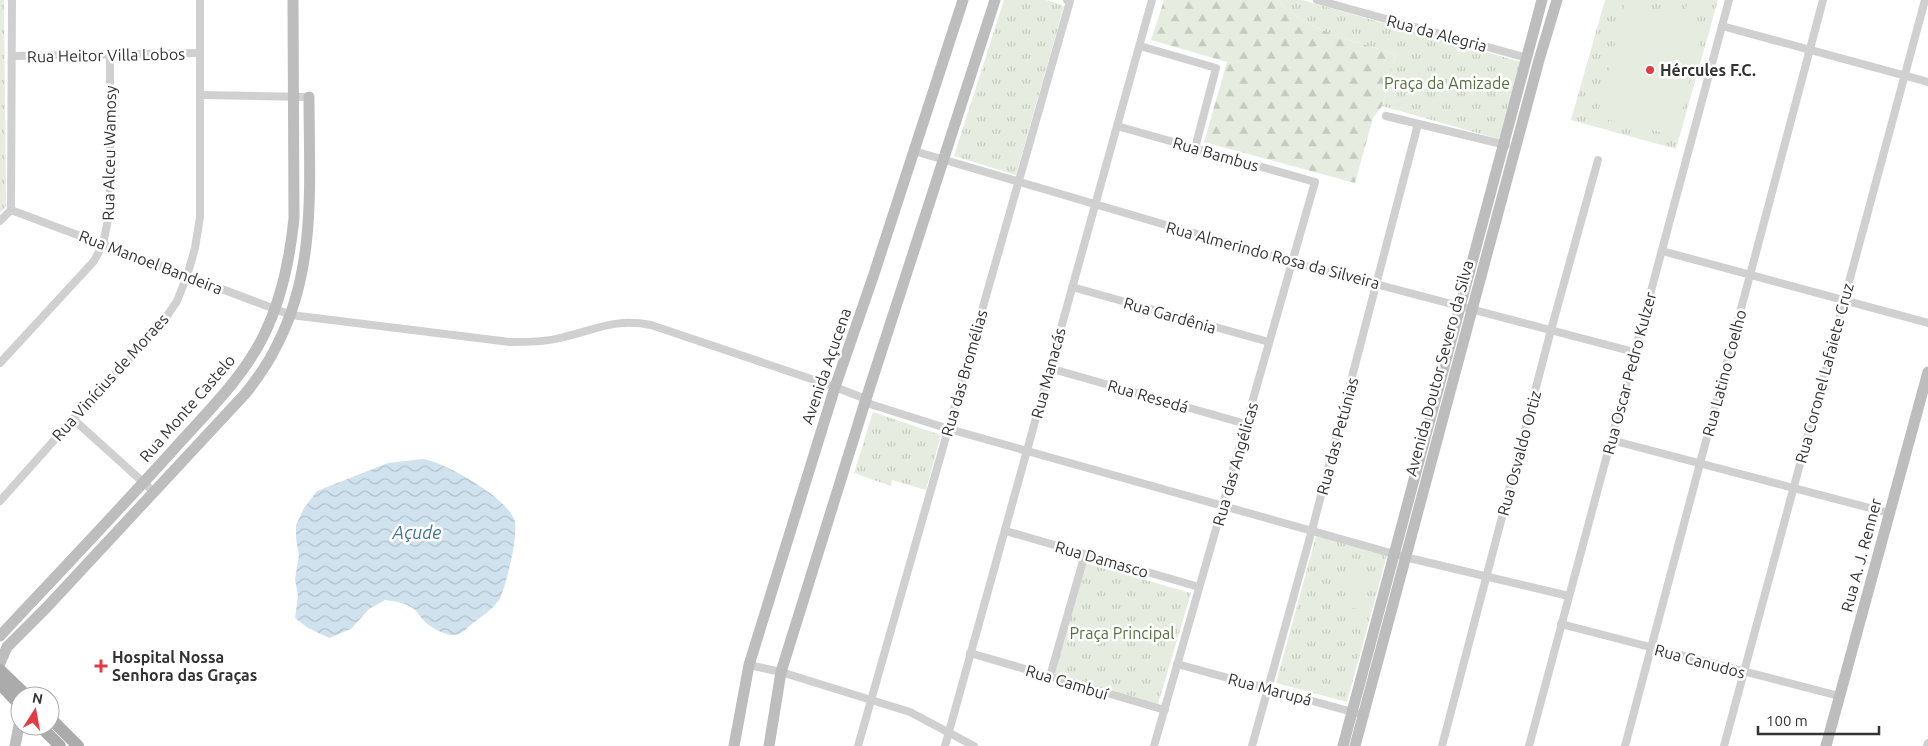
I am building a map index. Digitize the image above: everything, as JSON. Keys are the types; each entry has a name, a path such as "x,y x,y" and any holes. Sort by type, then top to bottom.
{"main road":[{"name":"Rua Monte Castelo","path":"0,636 144,483 235,382 256,350 285,278 293,228 293,0"},
{"name":"Avenida Açucena","path":"734,746 749,665 835,387 874,274 963,0"},
{"path":"768,746 781,672 866,399 995,0"},
{"name":"Avenida Doutor Severo da Silva","path":"1343,746 1357,713 1399,555 1460,305 1542,0"},
{"name":"Avenida Doutor Severo da Silva","path":"1399,555 1472,309 1556,0"},
{"name":"Rua Monte Castelo","path":"0,662 7,647 47,608 245,394 264,370 279,343 291,315 300,280 309,218 309,97"},
{"name":"Rua A. J. Renner","path":"1826,746 1928,372"},
{"path":"0,662 0,668 17,686"},
{"path":"0,684 10,694"},
{"name":"Avenida Doutor Severo da Silva","path":"1354,746 1357,713"},
{"path":"60,728 78,746"},
{"path":"50,736 60,746"}],"street":[{"path":"0,221 11,210 12,0"},
{"name":"Rua Vinícius de Moraes","path":"1,497 161,324 177,301 188,276 200,217 200,0"},
{"name":"Rua das Bromélias","path":"858,746 1069,0"},
{"name":"Rua Manacás","path":"945,746 1152,0"},
{"name":"Rua da Alegria","path":"1317,0 1527,58"},
{"name":"Rua Oscar Pedro Kulzer","path":"1529,746 1729,0"},
{"name":"Rua Latino Coelho","path":"1625,746 1823,0"},
{"name":"Rua Coronel Lafaiete Cruz","path":"1724,746 1925,0"},
{"path":"1722,26 1928,82"},
{"path":"1140,46 1216,68 1195,148"},
{"name":"Rua Heitor Villa Lobos","path":"12,56 200,53"},
{"name":"Rua Alceu Wamosy","path":"0,363 94,261 104,244 110,210 110,54"},
{"path":"200,96 309,97"},
{"path":"1386,116 1516,148"},
{"name":"Rua das Petúnias","path":"1252,746 1312,530 1418,124"},
{"name":"Rua Bambus","path":"1117,126 1315,182"},
{"name":"Rua Almerindo Rosa da Silveira","path":"914,151 1017,183 1292,262 1634,352"},
{"name":"Rua Osvaldo Ortiz","path":"1442,746 1551,330 1598,160"},
{"name":"Rua das Angélicas","path":"1154,746 1315,182"},
{"name":"Rua Manoel Bandeira","path":"11,210 291,315 510,342 563,338 598,326 619,322 639,323 662,328 835,387 866,399 870,404 949,428 1399,555 1569,596"},
{"path":"1662,251 1928,323"},
{"name":"Rua Gardênia","path":"1072,287 1269,342"},
{"name":"Rua Resedá","path":"1049,368 1246,424"},
{"path":"73,419 154,492"},
{"path":"1611,440 1889,513"},
{"name":"Rua Damasco","path":"1006,531 1199,587"},
{"path":"1050,676 1085,554"},
{"name":"Rua Canudos","path":"1561,624 1839,696"},
{"name":"Rua Cambuí","path":"970,653 1165,710"},
{"name":"Rua Marupá","path":"1177,664 1357,713"},
{"path":"749,665 781,672 910,712 974,746"}],"green space":[{"path":"0,0 4,0 6,206 0,213"},
{"path":"1004,0 1046,0 1064,6 1016,175 954,156"},
{"path":"1164,0 1278,0 1289,11 1317,28 1348,40 1396,54 1382,106 1373,118 1355,183 1204,142 1227,62 1151,40"},
{"name":"Praça da Amizade","path":"1278,0 1302,0 1521,62 1499,139 1382,106 1396,54 1348,40 1317,28 1289,11"},
{"name":"Hércules F.C.","path":"1605,0 1718,0 1676,149 1571,120"},
{"path":"1688,0 1711,0 1706,17 1685,11"},
{"name":"Hércules F.C.","path":"1625,2 1704,23 1676,136 1597,117"},
{"path":"873,412 941,435 926,490 892,480 891,486 854,473"},
{"path":"1316,536 1387,555 1347,702 1276,683"},
{"name":"Praça Principal","path":"1085,563 1191,593 1158,704 1054,673"},
{"path":"1353,576 1370,580 1363,610 1345,606"}],"water":[{"name":"Açude","path":"423,459 446,467 475,483 502,503 511,513 515,522 515,538 508,574 499,600 466,630 455,635 444,633 432,627 408,605 385,600 369,609 351,629 329,638 308,628 295,618 298,596 295,579 299,555 296,525 304,508 317,491 388,463"}],"place":[{"name":"Hércules F.C.","path":"1650,70"},
{"name":"Hospital Nossa Senhora das Graças","path":"101,666"}]}
